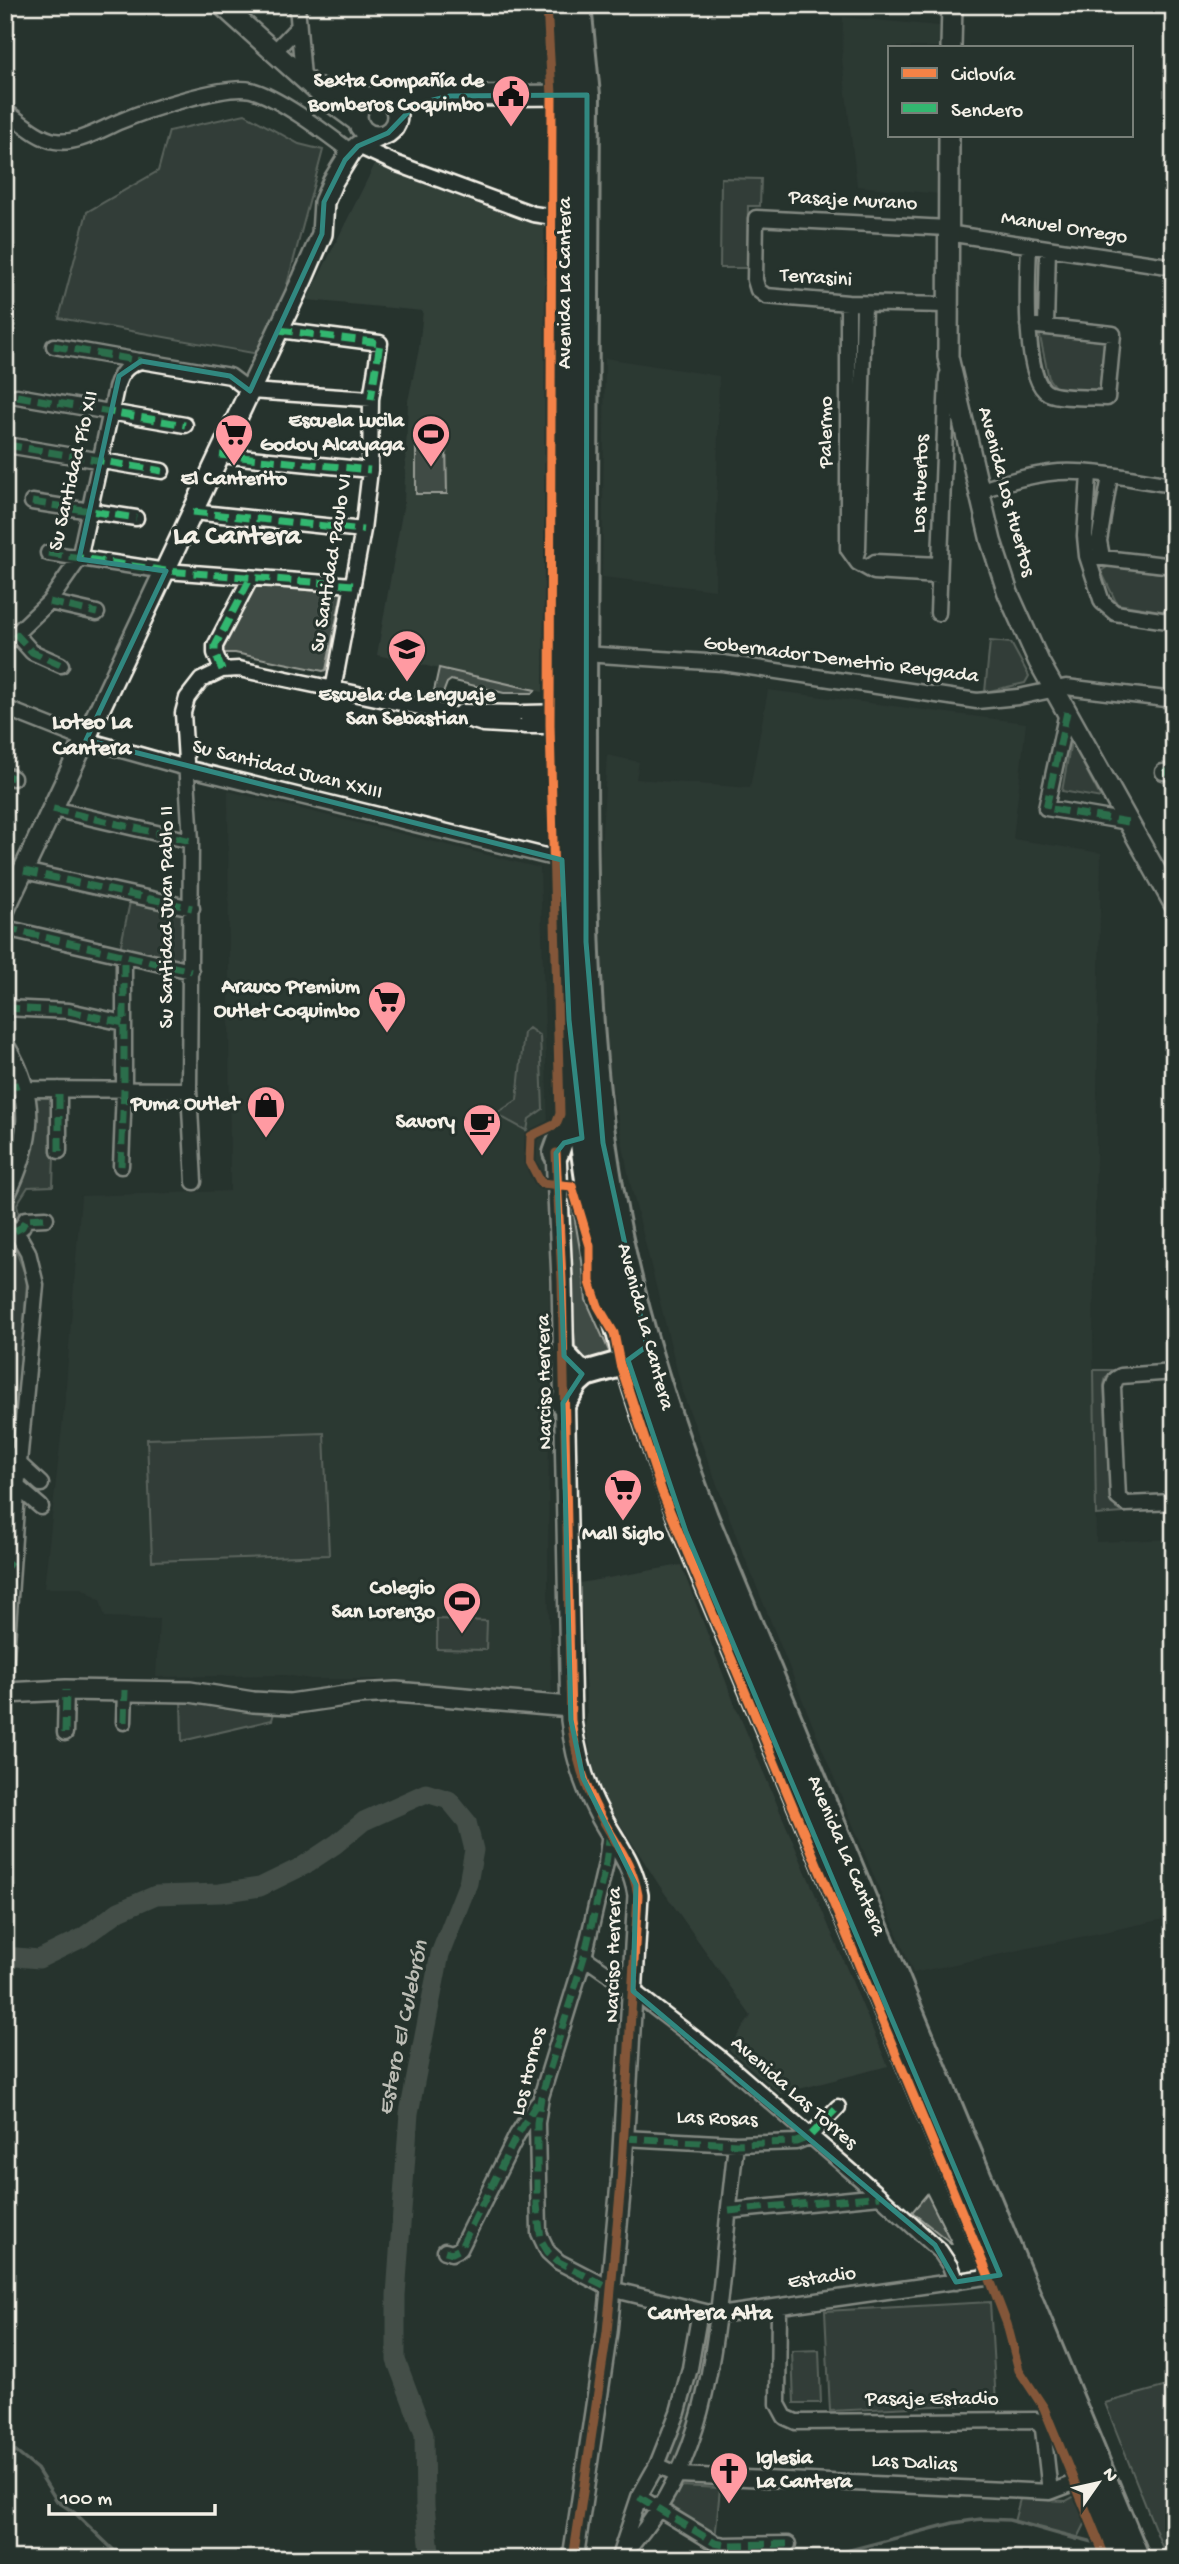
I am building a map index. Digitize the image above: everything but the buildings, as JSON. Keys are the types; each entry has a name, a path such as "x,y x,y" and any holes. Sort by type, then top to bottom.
{"highway":[{"name":"Avenida La Cantera","path":"560,5 577,95 566,219 573,719 593,1055 593,1140 600,1248 637,1353 684,1461 1094,2476 1118,2559"},
{"name":"Avenida La Cantera","path":"578,5 584,654 573,719 562,860 566,982 577,1096 593,1140"},
{"path":"556,1153 577,1096"},
{"path":"556,1153 564,1143 593,1140"},
{"name":"Avenida La Cantera","path":"637,1353 655,1447 686,1532 1000,2275 1094,2476 1137,2559"},
{"path":"564,1403 576,1382 585,1374 637,1353"},
{"path":"564,1356 577,1370 585,1374"}],"street":[{"path":"222,5 307,81 361,137 395,163 533,214 566,219"},
{"path":"297,5 297,29 307,81"},
{"path":"951,46 952,5"},
{"path":"274,52 297,29"},
{"path":"307,81 336,93 375,96 415,93 450,96 577,95"},
{"path":"5,111 41,137 55,141 72,141 167,105 243,89 264,96 329,134 361,137 388,133 416,104 450,96"},
{"path":"5,909 322,234 324,202 345,160 361,137 357,110 364,100 375,96 393,103 396,124"},
{"name":"Avenida Los Huertos","path":"949,136 948,357 990,541 1028,639 1174,904"},
{"name":"Pasaje Murano","path":"756,218 947,230"},
{"name":"Terrasini","path":"756,218 755,280 762,293 770,297 864,304 947,305"},
{"name":"Manuel Orrego","path":"947,230 1174,267"},
{"path":"1028,325 1113,334 1107,398 1050,394 1045,392 1035,377 1028,325 1029,245"},
{"path":"1046,326 1048,248"},
{"name":"Palermo","path":"848,303 848,549 855,558 859,549 864,304"},
{"name":"Su Santidad Paulo VI","path":"279,330 380,343 371,399 370,470 363,530 333,690"},
{"path":"54,346 230,376 250,391 371,399"},
{"name":"Los Huertos","path":"938,613 948,357"},
{"name":"Su Santidad Pío XII","path":"5,645 15,632 49,602 79,559 119,376 130,365 141,361"},
{"path":"17,396 185,425"},
{"path":"7,445 162,471"},
{"path":"219,456 370,470"},
{"path":"979,491 1042,474 1088,474 1174,485"},
{"path":"1088,474 1085,536 1087,556 1100,597 1110,610 1121,614 1174,622"},
{"path":"1102,557 1099,541 1110,476"},
{"path":"32,502 136,518"},
{"path":"193,512 363,530"},
{"path":"48,553 166,571 353,585"},
{"path":"1087,556 1174,566"},
{"path":"855,558 867,567 875,562 939,570"},
{"path":"250,579 215,646 222,670 239,669 443,712 520,719 573,719"},
{"path":"49,602 97,613"},
{"path":"15,632 32,652 61,665"},
{"name":"Gobernador Demetrio Reygada","path":"584,654 723,663 976,701 1018,697 1053,688 1091,688 1174,699"},
{"name":"Su Santidad Juan Pablo II","path":"194,1182 190,1090 191,841 183,713 187,698 201,680 222,670"},
{"name":"Su Santidad Juan XXIII","path":"5,708 86,740 186,768 562,860"},
{"path":"1067,712 1046,808 1128,822"},
{"path":"53,810 191,841"},
{"path":"24,871 192,908"},
{"path":"5,928 191,971"},
{"path":"121,1166 124,956"},
{"path":"5,1008 69,1011 124,1023"},
{"path":"5,1047 28,1119 27,1138 20,1162 5,1195"},
{"path":"18,1087 190,1090"},
{"path":"59,1089 59,1151"},
{"name":"Narciso Herrera","path":"556,1153 564,1356 570,1707 573,1739 583,1778 630,1865 638,1895 624,2138 607,2332 573,2559"},
{"path":"10,1227 22,1227 26,1219 46,1218"},
{"path":"5,1672 8,1563 18,1486 36,1284 28,1252 10,1227"},
{"path":"1174,1371 1121,1376 1116,1379 1113,1387 1118,1498 1126,1504 1174,1502"},
{"path":"5,1451 41,1484"},
{"path":"5,1476 41,1507"},
{"path":"5,1693 66,1690 190,1692 267,1704 290,1704 358,1694 396,1692 570,1707"},
{"path":"65,1733 66,1690"},
{"path":"124,1722 125,1690"},
{"name":"Los Hornos","path":"610,1832 606,1863 584,1957 541,2097 537,2123 537,2205 541,2240 548,2252 559,2262 611,2289"},
{"name":"Avenida Las Torres","path":"584,1957 719,2057 880,2196 940,2251 956,2281"},
{"path":"445,2251 452,2253 460,2249 517,2136 541,2097"},
{"path":"809,2137 838,2107"},
{"name":"Las Rosas","path":"624,2138 736,2144 796,2141 809,2137"},
{"path":"619,2559 637,2540 679,2475 706,2395 718,2315 736,2144"},
{"path":"729,2211 880,2196"},
{"name":"Estadio","path":"611,2289 718,2315 1000,2275"},
{"name":"Pasaje Estadio","path":"779,2306 778,2404 785,2417 796,2422 1036,2420 1043,2429 1050,2492"},
{"path":"619,2559 639,2497 657,2465 685,2390 700,2311"},
{"name":"Las Dalias","path":"657,2465 679,2475 1050,2492 1094,2476"},
{"path":"639,2497 715,2543 788,2544"}],"highlighted area":[{"path":"587,95 586,942 603,1143 647,1346 628,1360 686,1532 1000,2275 956,2282 935,2245 633,1991 636,1885 583,1778 571,1720 563,1403 582,1374 564,1356 556,1153 564,1143 582,1138 569,1020 562,860 86,740 166,571 79,559 119,376 141,361 230,376 250,391 322,234 324,202 345,160 358,146 388,133 416,104 450,96"}],"shaded area":[{"path":"843,17 939,26 939,46 888,46 888,136 940,136 940,194 857,186 842,59"},
{"path":"245,114 299,144 323,150 284,296 258,354 59,318 87,212 158,171 169,131"},
{"path":"376,162 544,222 547,412 543,692 377,655 404,502 408,401 419,349 423,311 307,300"},
{"path":"721,178 761,179 760,206 748,206 747,268 720,268"},
{"path":"1039,332 1106,339 1104,392 1055,387 1049,379"},
{"path":"605,358 719,376 715,590 602,577"},
{"name":"Escuela Lucila Godoy Alcayaga","path":"416,442 446,442 447,494 416,494"},
{"path":"1109,566 1174,575 1174,613 1117,604 1101,571"},
{"path":"253,585 342,593 326,670 222,653 223,644"},
{"path":"990,641 1011,643 1029,676 1025,683 985,692"},
{"path":"439,668 535,690 533,693 504,693 451,680 447,683 440,701 432,700"},
{"path":"768,690 1026,723 1013,839 1101,853 1093,1338 1096,1542 1174,1539 1174,1917 913,1973 739,1543 683,1394 629,1178 604,1043 599,880 607,755 639,762 636,779 750,788"},
{"path":"1071,741 1101,798 1062,791"},
{"path":"228,791 540,868 550,1193 548,1590 552,1696 375,1679 311,1679 285,1675 156,1677 159,1619 105,1617 100,1600 82,1588 44,1588 64,1410 81,1196 230,1191"},
{"path":"130,902 184,910 183,963 120,949"},
{"path":"529,1028 540,1036 543,1109 529,1119 527,1131 496,1114 517,1100 524,1032"},
{"path":"11,1092 14,1095 16,1124 5,1173 5,1093"},
{"path":"33,1093 56,1094 53,1186 28,1187 17,1204 20,1221 11,1209"},
{"path":"563,1190 570,1191 586,1300 613,1360 582,1367 575,1345"},
{"path":"5,1239 15,1249 27,1279 14,1437 6,1439"},
{"path":"1094,1370 1114,1370 1106,1377 1104,1385 1110,1498 1116,1508 1124,1513 1096,1515"},
{"path":"324,1433 329,1555 152,1561 147,1439"},
{"path":"681,1565 735,1705 888,2066 780,2094 728,2049 751,2016 659,1885 598,1789 585,1725 587,1717 580,1583"},
{"name":"Colegio San Lorenzo","path":"437,1619 487,1621 486,1650 437,1649"},
{"path":"181,1698 274,1713 272,1720 182,1741"},
{"path":"927,2194 952,2244 912,2212"},
{"path":"990,2302 996,2403 830,2411 825,2311"},
{"path":"705,2336 700,2401 679,2468 667,2462 688,2405 702,2338"},
{"path":"819,2350 821,2403 794,2403 792,2351"},
{"path":"1174,2384 1174,2559 1167,2559 1105,2403"},
{"path":"681,2486 720,2488 715,2540 667,2512"},
{"path":"1075,2496 1086,2522 1077,2540 1014,2522 1020,2499 1066,2501"}],"waterway":[{"name":"Estero El Culebrón","path":"5,1956 39,1959 82,1938 119,1911 156,1895 220,1893 260,1887 303,1866 364,1821 426,1793 449,1800 467,1822 474,1850 468,1883 440,1954 409,2113 396,2295 396,2360 424,2434 425,2506 430,2551"},
{"path":"5,2443 37,2469 57,2501 75,2513 123,2559"},
{"path":"816,2559 953,2523 981,2519 1009,2520 1097,2543"},
{"path":"430,2551 431,2559"}],"marked path":[{"path":"279,330 380,343 371,399"},
{"path":"54,346 141,361"},
{"path":"17,396 185,425"},
{"path":"7,445 162,471"},
{"path":"220,455 370,470"},
{"path":"32,502 136,518"},
{"path":"193,512 363,530"},
{"path":"48,553 166,571 353,585"},
{"path":"222,670 215,646 250,579"},
{"path":"49,602 97,613"},
{"path":"15,633 32,652 61,665"},
{"path":"1067,712 1046,808 1128,822"},
{"path":"1163,772 1174,773"},
{"path":"5,775 13,778"},
{"path":"53,809 191,841"},
{"path":"24,871 192,908"},
{"path":"5,928 191,971"},
{"path":"121,1166 124,956"},
{"path":"5,1008 69,1011 124,1023"},
{"path":"5,1089 23,1083"},
{"path":"59,1089 59,1151"},
{"path":"15,1231 22,1227 26,1219 46,1218"},
{"path":"5,1561 12,1566"},
{"path":"65,1733 66,1690"},
{"path":"124,1722 125,1690"},
{"path":"610,1832 606,1863 584,1957 541,2097 537,2123 537,2205 541,2240 548,2252 559,2262 611,2289"},
{"path":"445,2251 452,2253 460,2249 517,2135 537,2103"},
{"path":"624,2138 736,2144 796,2142 809,2137 838,2107"},
{"path":"729,2211 880,2196"},
{"path":"639,2497 715,2543 788,2544"}],"cycle path":[{"path":"547,5 552,95 550,725 560,1114 556,1124 531,1136 530,1162 541,1183 572,1186 590,1246 590,1282 598,1306 614,1333 620,1364 662,1492 989,2277 1007,2324 1019,2370 1044,2408 1106,2559"},
{"path":"556,1153 562,1280 571,1720 577,1756 588,1790 627,1861 638,1895 621,2183 607,2332 573,2559"}],"place":[{"name":"Sexta Compañía de Bomberos Coquimbo","path":"511,128"},
{"name":"El Canterito","path":"234,467"},
{"name":"Escuela Lucila Godoy Alcayaga","path":"431,468"},
{"name":"Escuela de Lenguaje San Sebastian","path":"407,683"},
{"name":"Arauco Premium Outlet Coquimbo","path":"387,1034"},
{"name":"Puma Outlet","path":"266,1139"},
{"name":"Savory","path":"482,1157"},
{"name":"Mall Siglo","path":"623,1522"},
{"name":"Colegio San Lorenzo","path":"462,1635"},
{"name":"Iglesia La Cantera","path":"729,2505"}],"district":[{"name":"La Cantera","path":"237,537"},
{"name":"Loteo La Cantera","path":"92,736"},
{"name":"Cantera Alta","path":"710,2314"}]}
